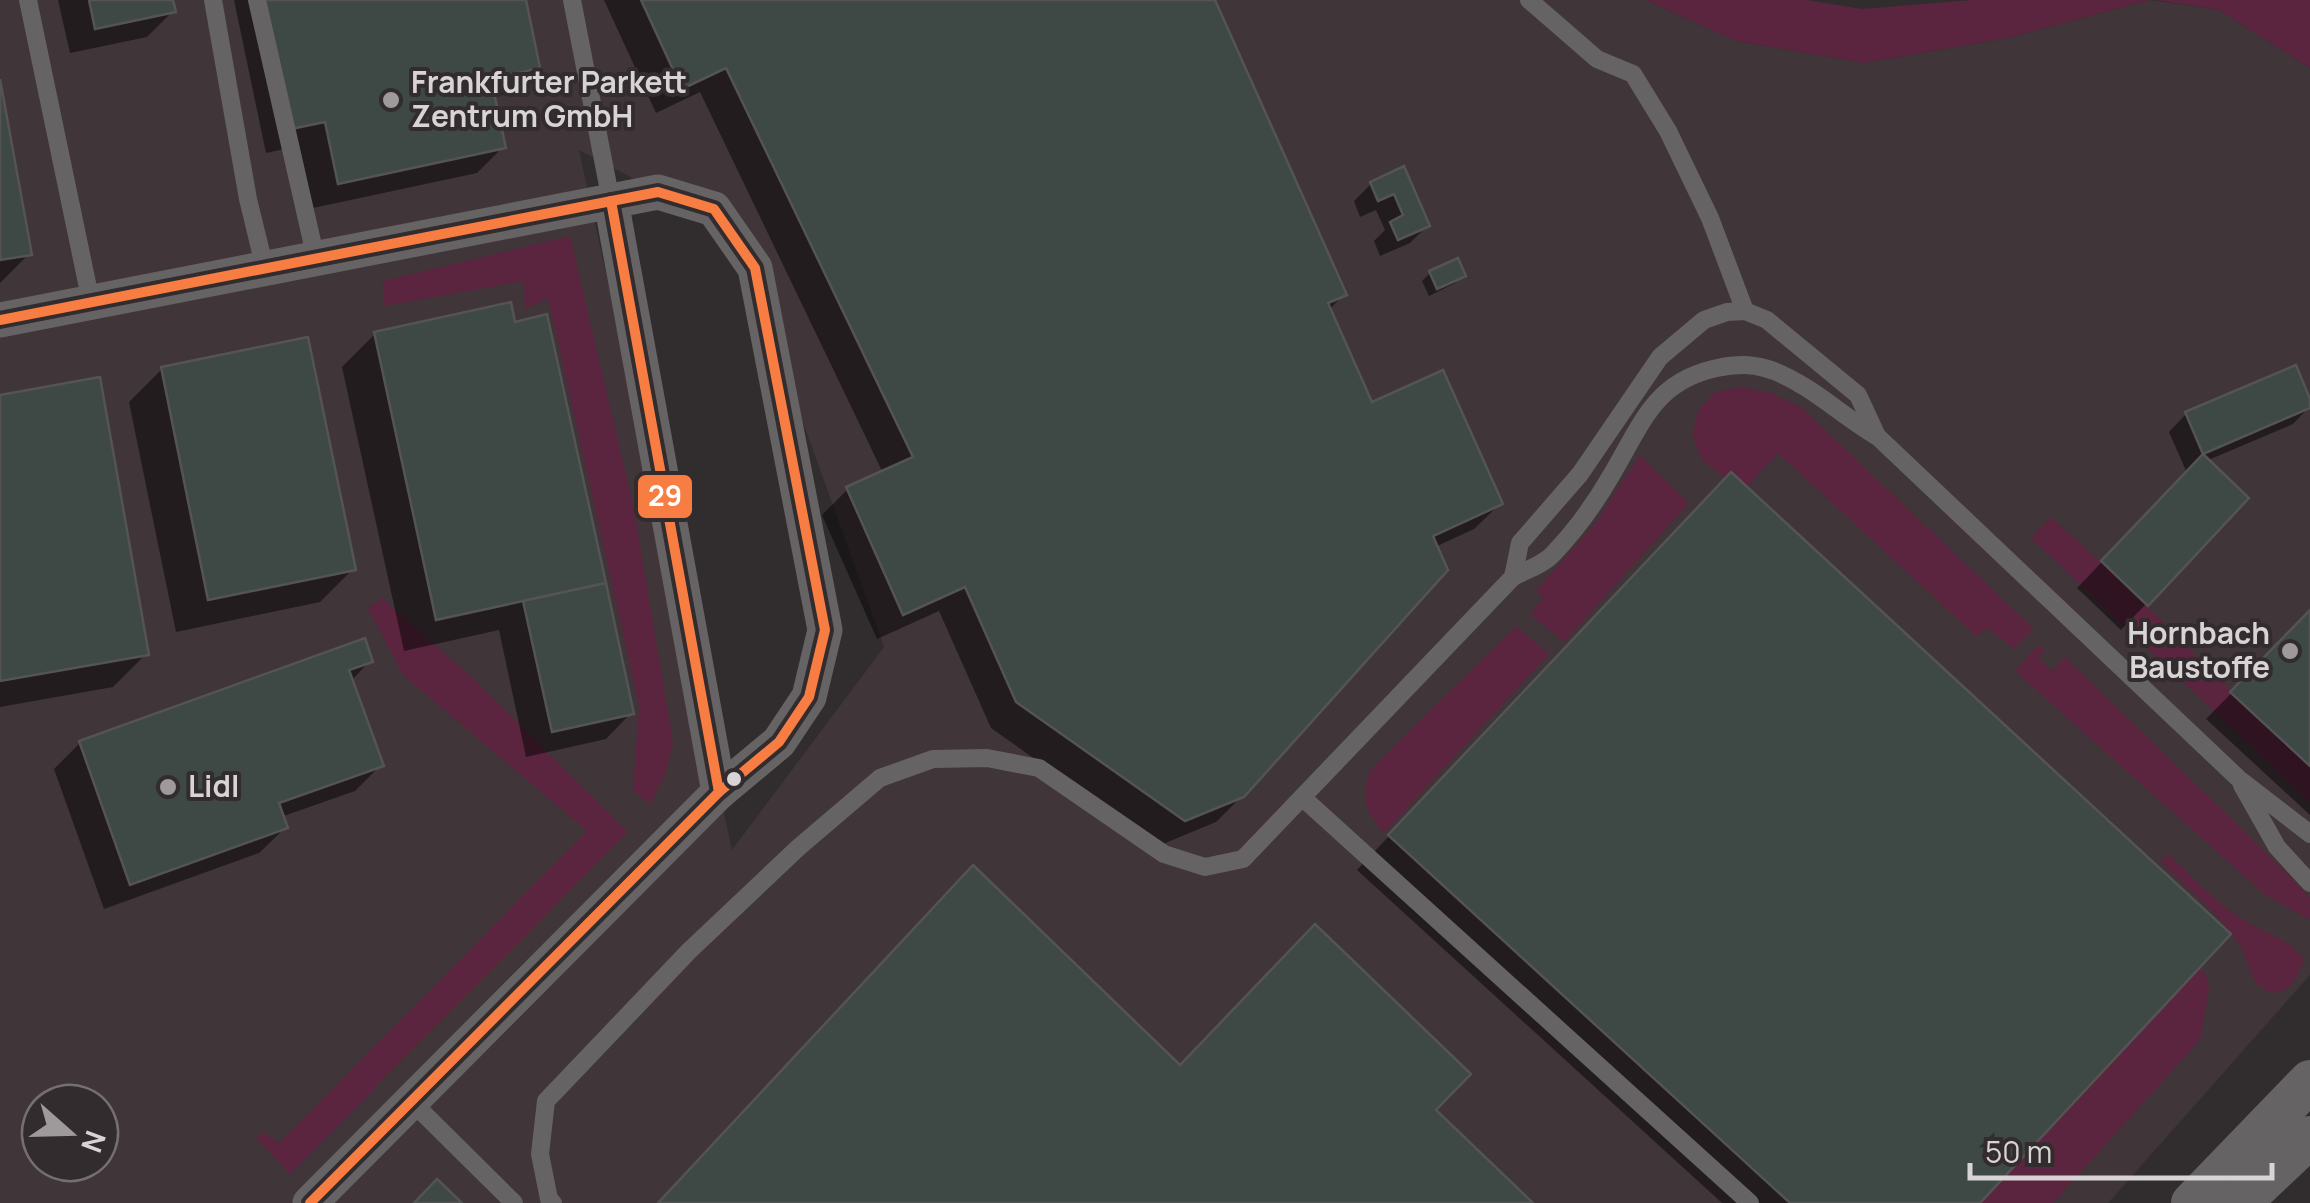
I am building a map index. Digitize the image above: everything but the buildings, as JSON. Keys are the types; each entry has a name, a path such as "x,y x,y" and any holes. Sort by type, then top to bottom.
{"street":[{"path":"0,320 658,192 714,208 755,268 826,630 809,698 779,742 718,792 310,1203"},
{"path":"611,201 718,792"},
{"path":"2192,1203 2310,1082"},
{"path":"2240,1203 2310,1137"}],"lane":[{"path":"28,0 91,302"},
{"path":"212,0 248,199 265,269"},
{"path":"256,0 316,259"},
{"path":"572,0 611,201"},
{"path":"1529,0 1598,58 1633,74 1668,131 1710,218 1745,311"},
{"path":"1513,576 1520,543 1580,474 1660,357 1704,320 1745,311 1767,320 1858,396 1878,437"},
{"path":"553,1203 540,1154 546,1101 689,951 880,778 934,759 987,758 1039,768 1164,854 1205,867 1242,859 1513,576 1550,558 1611,477 1644,418 1663,394 1684,377 1745,363 1806,386 1842,416 1878,437 2239,779 2310,834"},
{"path":"2239,779 2277,847 2310,883"},
{"path":"1304,798 1750,1203"},
{"path":"411,1101 514,1203"}],"shaded area":[{"path":"0,0 1646,0 1736,41 1864,63 2008,38 2150,0 2219,10 2310,68 2310,975 2108,1203 0,1203","holes":["579,150 734,231 884,647 732,850"]},
{"path":"1646,0 1806,0 1862,9 1973,0 2150,0 2008,38 1864,63 1736,41"},
{"path":"2155,0 2310,0 2310,68 2219,10"},
{"path":"570,236 634,509 673,742 665,775 650,805 633,790 639,705 548,297 525,310 524,281 384,306 383,281"},
{"path":"1739,387 1771,393 1801,407 2034,629 2014,649 1988,628 1977,637 1778,453 1747,487 1732,472 1725,478 1702,460 1692,434 1699,409 1715,392"},
{"path":"1640,455 1689,503 1564,642 1530,614 1543,598 1536,590 1594,525"},
{"path":"2051,517 2310,766 2310,802 2031,538"},
{"path":"382,598 478,683 628,832 290,1174 256,1138 264,1132 279,1143 587,831 403,675 368,608"},
{"path":"1516,626 1549,654 1384,833 1366,803 1371,769"},
{"path":"2038,645 2045,649 2039,658 2052,671 2065,657 2287,873 2310,898 2310,920 2264,894 2015,671"},
{"path":"2168,854 2229,910 2298,952 2304,959 2290,986 2270,992 2258,984 2233,935 2160,861"},
{"path":"2200,967 2208,978 2209,991 2200,1040 2053,1203 1980,1203"}],"transit line":[{"name":"29","path":"0,320 658,192 714,209 755,268 825,630 809,697 779,742 719,792 310,1203"},
{"name":"29","path":"611,201 719,792"}],"place":[{"name":"Frankfurter Parkett Zentrum GmbH","path":"391,100"},
{"name":"Hornbach Baustoffe","path":"2290,651"},
{"name":"Lidl","path":"168,787"}]}
